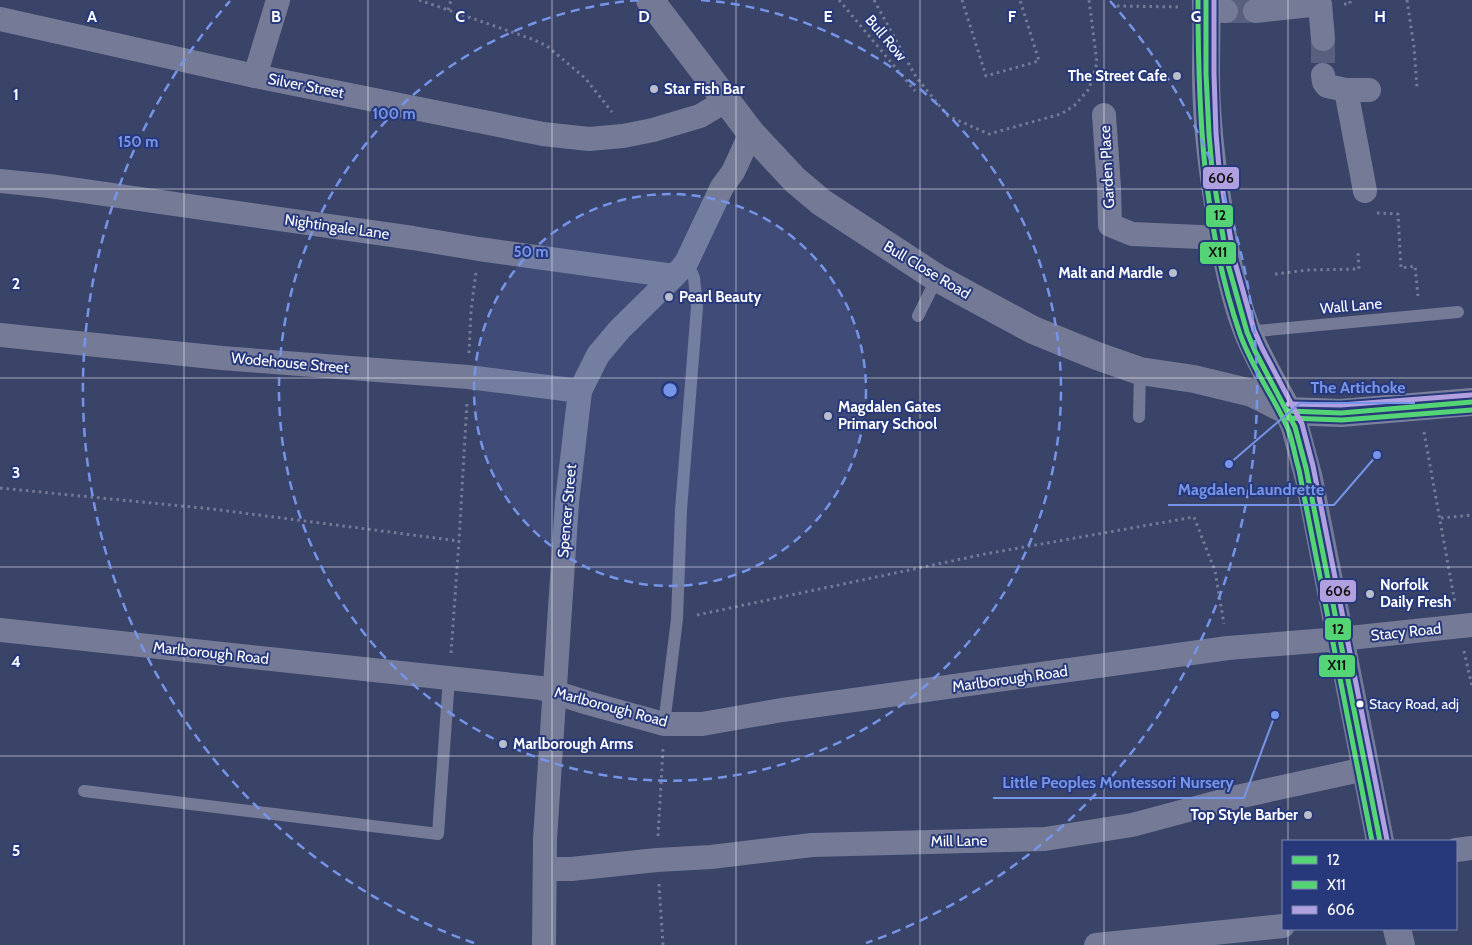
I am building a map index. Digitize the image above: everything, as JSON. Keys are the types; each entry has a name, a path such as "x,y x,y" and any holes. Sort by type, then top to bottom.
{"main road":[{"name":"Bull Close Road","path":"655,1 751,133 794,180 821,202 937,278 1033,330 1097,356 1140,371 1194,379 1252,393 1288,411"},
{"path":"1288,411 1295,427 1309,479 1380,840"},
{"path":"1397,930 1401,945"}],"street":[{"path":"255,76 278,0"},
{"path":"1254,11 1328,4 1322,39"},
{"path":"1211,7 1206,74 1212,169 1222,238 1234,290 1247,332 1255,351 1288,411 1341,413 1472,402"},
{"name":"Silver Street","path":"0,19 255,76 543,134 589,139 623,136 653,130 700,116 727,100"},
{"path":"1323,75 1327,86 1358,90 1365,191"},
{"name":"Garden Place","path":"1104,115 1110,225 1132,234 1222,238"},
{"name":"Spencer Street","path":"544,945 546,839 566,502 580,391 598,355 626,323 681,268 722,186 733,172 751,133"},
{"name":"Nightingale Lane","path":"0,181 49,186 564,260 681,268"},
{"name":"Wodehouse Street","path":"0,335 222,358 468,378 580,391"},
{"name":"Stacy Road","path":"1340,639 1466,625"},
{"name":"Marlborough Road","path":"0,630 541,688 664,724 702,724 782,710 1228,648 1340,639"},
{"name":"Mill Lane","path":"545,869 571,869 657,860 711,857 812,845 1045,839 1132,825 1236,797 1365,769"},
{"path":"1457,850 1472,848"},
{"path":"1096,945 1282,926"}],"lane":[{"path":"664,724 677,619 681,510 697,307 694,278 681,268"},
{"path":"918,316 937,278"},
{"name":"Wall Lane","path":"1247,332 1458,312"},
{"path":"1139,417 1140,371"},
{"path":"84,791 438,834 449,678"}],"path":[{"path":"419,0 532,39 547,46 585,78 610,108 623,136"},
{"path":"448,10 451,0"},
{"name":"Bull Row","path":"839,0 915,91"},
{"path":"874,0 916,77 948,116 989,134 1061,114 1074,106 1089,89 1097,63 1089,0"},
{"path":"962,0 986,76 1038,61 1020,0"},
{"path":"1406,0 1414,47 1417,88"},
{"path":"1117,6 1211,7"},
{"path":"1365,191 1376,213 1398,214 1401,268 1415,266 1420,316"},
{"path":"449,678 459,541 471,311 479,249"},
{"path":"1275,274 1308,270 1359,269 1358,252"},
{"path":"1419,407 1441,518 1466,625 1472,686"},
{"path":"0,488 212,509 459,541"},
{"path":"1441,518 1472,515"},
{"path":"677,619 985,554 1194,517 1215,571 1228,648"}],"tunnel":[{"path":"1226,11 1255,11"},
{"path":"1323,39 1323,75"}],"transit line":[{"name":"X11","path":"1198,0 1199,84 1205,169 1210,211 1218,252 1228,294 1245,347 1282,417 1291,439 1299,470 1372,840"},
{"name":"12","path":"1206,0 1206,74 1209,134 1212,169 1227,261 1247,332 1295,427 1306,468 1380,840"},
{"name":"606","path":"1214,0 1216,133 1219,168 1234,259 1254,330 1302,424 1313,466 1387,840"},
{"name":"606","path":"1288,404 1341,405 1471,395"},
{"name":"12","path":"1288,411 1341,413 1472,402"},
{"name":"X11","path":"1288,418 1342,420 1472,410"}],"place":[{"name":"The Street Cafe","path":"1177,76"},
{"name":"Star Fish Bar","path":"654,89"},
{"name":"Malt and Mardle","path":"1173,273"},
{"name":"Pearl Beauty","path":"669,297"},
{"name":"Magdalen Gates Primary School","path":"828,416"},
{"name":"Magdalen Laundrette","path":"1377,455"},
{"name":"The Artichoke","path":"1229,464"},
{"name":"Norfolk Daily Fresh","path":"1370,594"},
{"name":"Stacy Road, adj","path":"1360,704"},
{"name":"Little Peoples Montessori Nursery","path":"1275,715"},
{"name":"Marlborough Arms","path":"503,744"},
{"name":"Top Style Barber","path":"1308,815"}]}
